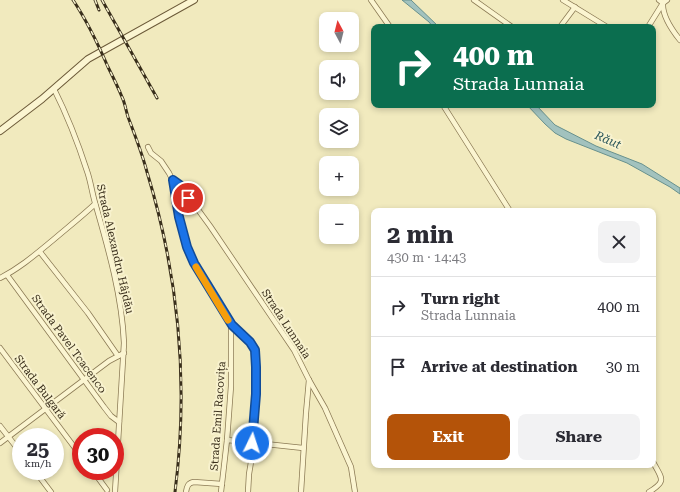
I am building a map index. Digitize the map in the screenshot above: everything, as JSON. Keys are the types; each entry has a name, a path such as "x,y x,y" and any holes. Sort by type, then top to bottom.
{"main road":[{"path":"0,131 26,112 88,59 194,0"}],"street":[{"path":"371,0 388,24"},
{"path":"474,0 508,24"},
{"path":"563,0 602,24"},
{"path":"650,24 663,1"},
{"path":"663,1 664,13 675,34 680,40"},
{"path":"562,24 575,7"},
{"name":"Strada Alexandru Hâjdău","path":"54,89 88,172 106,242 119,300 124,332 123,375 115,491"},
{"path":"445,108 508,208"},
{"path":"148,147 151,153 161,161 173,180 179,217 187,247 197,267 232,325 250,342 255,350 256,394 248,492"},
{"name":"Strada Lunnaia","path":"173,180 180,185 238,265 294,350 325,408 351,467 356,492"},
{"path":"0,278 24,264 40,252 78,221 95,204"},
{"path":"40,252 88,313 118,356"},
{"name":"Strada Pavel Tcacenco","path":"7,274 107,411 119,422"},
{"name":"Strada Emil Racovița","path":"221,492 231,386 232,325"},
{"name":"Strada Bulgară","path":"0,348 72,444"},
{"path":"0,443 109,361 124,353"},
{"path":"301,492 309,380"},
{"path":"0,426 12,442"},
{"path":"227,440 304,448"},
{"path":"649,492 658,486 662,480 656,468"},
{"path":"42,480 51,492"},
{"path":"99,480 106,491 115,491"},
{"name":"Strada Emil Racovița","path":"186,492 187,485 194,482 222,484"}],"water":[{"path":"402,0 411,0 436,24 431,24"},
{"path":"530,108 539,108 555,125 596,146 642,164 680,188 680,194 627,163 566,139 555,133"}],"railway":[{"path":"73,0 92,33 123,99 145,165 167,251 174,291 181,371 181,411 175,492"},
{"path":"95,0 99,10"},
{"path":"102,0 157,98"}],"slow traffic":[{"path":"196,267 228,320"}],"route":[{"path":"188,198 180,185 173,180 179,217 187,247 194,263 232,325 250,342 255,350 256,394 252,443"}],"water label":[{"name":"Răut","path":"608,140"}]}
